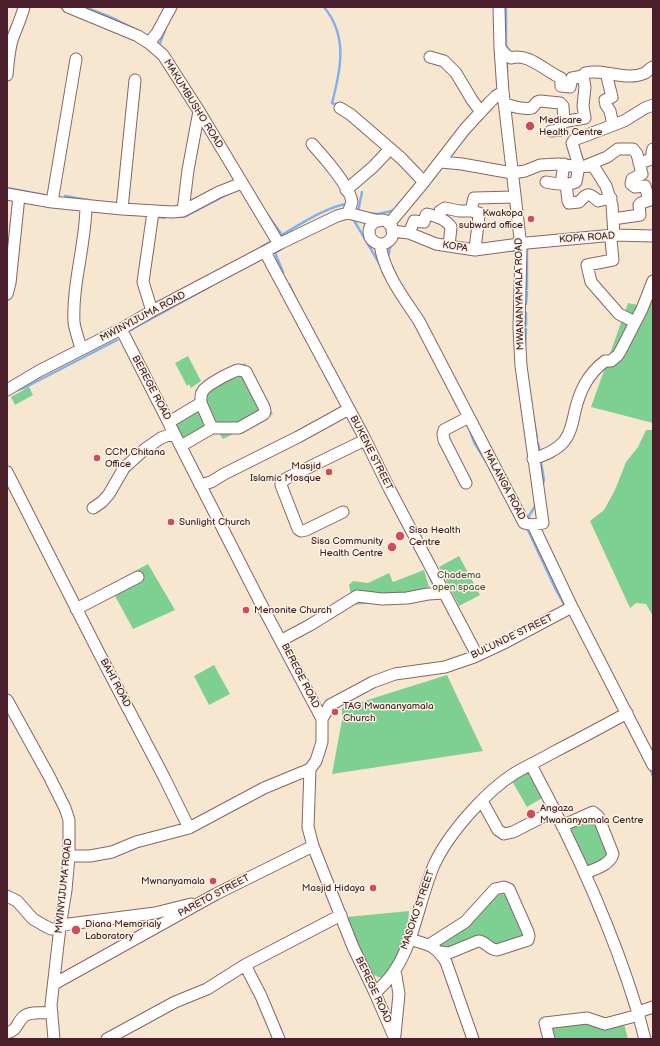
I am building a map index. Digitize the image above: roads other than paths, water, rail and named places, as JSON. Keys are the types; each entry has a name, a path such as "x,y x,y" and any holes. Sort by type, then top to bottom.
{"street":[{"path":"7,75 12,39 24,7"},
{"name":"MAKUMBUSHO ROAD","path":"68,7 138,36 163,55 199,111 279,244"},
{"path":"149,43 157,34 171,7"},
{"name":"MWANANYAMALA ROAD","path":"499,7 504,104 520,244 519,328 521,366 543,523 533,525"},
{"path":"500,48 511,58 516,56 526,58 561,78 562,86 559,90 558,102"},
{"path":"430,57 444,61 456,73 481,112"},
{"path":"52,202 76,59"},
{"path":"562,86 570,87 572,78 583,76 585,73 593,71 624,76 646,72 653,67"},
{"path":"606,73 612,97 605,100 605,103 610,111 613,125"},
{"path":"551,131 561,130 561,123 585,118 583,106 585,87 583,76"},
{"path":"122,209 135,80"},
{"path":"387,225 441,162 465,129 496,96 503,92"},
{"path":"504,104 516,108 527,109 532,108 537,102 540,101 558,102 563,105 564,122"},
{"path":"546,182 564,184 576,182 582,167 572,142 613,125 653,105"},
{"path":"340,108 350,114 401,158 424,182"},
{"path":"183,211 188,170 199,111"},
{"path":"312,144 332,167 346,190 352,202 352,214 370,228"},
{"path":"346,190 373,167 390,149"},
{"path":"582,167 607,157 616,150 633,149 637,154 642,174 632,179 631,184 635,187 645,186 651,199 640,204 640,215 613,219"},
{"path":"639,163 653,155"},
{"path":"441,162 462,164 512,173 525,171 540,165 564,164 594,168 606,186 611,198 614,213 614,235 611,240 613,260 587,265 590,279 619,314 635,322"},
{"path":"564,164 564,184 569,203 579,202 584,195 587,194 593,196 598,201 611,198"},
{"path":"7,194 52,202 122,209 154,212 183,211 219,192 242,183"},
{"path":"7,294 10,283 19,196"},
{"path":"471,211 474,198 515,197"},
{"path":"81,349 74,322 76,289 86,221 86,205"},
{"path":"440,218 440,212 445,208 471,211 479,214 475,250"},
{"path":"152,311 143,282 154,212"},
{"name":"KOPA","path":"352,214 387,225 436,244 475,250 520,244"},
{"name":"MWINYIJUMA ROAD","path":"7,390 279,244 337,216 352,214"},
{"path":"409,233 414,221 424,222 426,215 440,218 446,221 451,227 449,246"},
{"path":"373,223 387,225 392,235 388,241 380,244 374,242 371,239 369,232 373,223"},
{"name":"KOPA ROAD","path":"520,244 614,235 653,236"},
{"name":"MALANGA ROAD","path":"380,244 384,263 402,297 419,321 524,523 533,525 572,607 653,765"},
{"name":"BUKENE STREET","path":"265,252 349,409 477,655"},
{"path":"533,459 548,454 564,442 572,427 581,390 597,367 605,361 611,361 618,355 642,309 653,280"},
{"name":"BEREGE ROAD","path":"121,329 259,600 282,640 322,719 322,742 316,761 310,769 308,826 313,846 353,947 395,1038"},
{"path":"181,446 212,428 239,428 264,414 264,407 246,372 236,370 203,390 201,403 212,428"},
{"path":"169,422 201,403"},
{"path":"200,485 211,482 349,409"},
{"path":"466,483 444,440 443,434 444,430 469,417"},
{"path":"93,508 102,502 109,494 124,468 145,449 161,438 174,433"},
{"path":"342,512 301,532 281,485 287,478 365,440"},
{"name":"BAHI ROAD","path":"7,472 189,828"},
{"path":"76,609 138,577"},
{"path":"282,640 357,596 382,600 444,593"},
{"name":"BULUNDE STREET","path":"322,719 330,705 373,682 394,674 444,667 477,655 506,642 572,607"},
{"name":"MWINYIJUMA ROAD","path":"7,700 65,808 69,820 69,856 66,890 60,927 52,1013 54,1039"},
{"name":"MASOKO STREET","path":"375,993 395,970 409,939 434,864 451,837 482,801 505,780 627,713"},
{"path":"531,765 556,810 562,826 585,873 624,970 638,1014 642,1038"},
{"path":"69,856 90,856 112,852 136,842 189,828 264,788 310,769"},
{"path":"482,801 498,830 504,834 513,832 556,810"},
{"path":"562,826 592,812 598,816 613,854 607,863 585,873"},
{"name":"PARETO STREET","path":"54,984 216,894 313,846"},
{"path":"409,939 429,945 440,952 449,953 478,941 482,941 491,949 497,950 528,940 529,936 509,889 504,887 495,889 465,922 429,945"},
{"path":"7,896 17,901 33,919 51,929 56,929 102,919 155,913 216,894"},
{"path":"107,1039 175,1002 207,989 245,965 340,915"},
{"path":"440,952 446,962 473,1039"},
{"path":"245,965 261,996 279,1039"},
{"path":"395,970 399,994 395,1038"},
{"path":"549,1039 545,1023 587,1018 600,1024 605,1024 638,1014 653,1007"},
{"path":"8,1032 13,1031 22,1017 26,1015 36,1013 52,1013"}],"waterway":[{"path":"60,7 65,9"},
{"path":"85,7 137,30"},
{"path":"324,7 332,18 337,29 339,41 340,65 332,103 337,105"},
{"path":"506,7 506,46 511,53"},
{"path":"160,47 159,46 166,27"},
{"path":"507,61 507,72"},
{"path":"7,188 44,195"},
{"path":"358,212 362,192"},
{"path":"180,217 186,216 228,194"},
{"path":"65,196 88,200"},
{"path":"267,214 282,235 331,208 347,204"},
{"path":"367,213 378,214 396,210"},
{"path":"155,216 164,218"},
{"path":"352,217 382,268"},
{"path":"388,257 391,244 397,234"},
{"path":"261,247 272,241 271,239"},
{"path":"527,245 527,289"},
{"path":"283,248 275,253 283,272"},
{"path":"289,284 296,299"},
{"path":"127,332 211,286"},
{"path":"526,304 527,292"},
{"path":"526,313 526,318"},
{"path":"526,319 526,325"},
{"path":"525,346 526,329"},
{"path":"17,390 24,388 117,340"},
{"path":"534,422 537,437"},
{"path":"470,431 474,442 485,460"},
{"path":"538,443 540,453"},
{"path":"541,462 544,480 542,487"},
{"path":"527,519 537,503"},
{"path":"527,528 565,606"},
{"path":"429,575 436,591"},
{"path":"650,768 653,776"}],"place":[{"name":"Medicare Health Centre","path":"530,126"},
{"name":"Kwakopa subward office","path":"531,219"},
{"name":"CCM Chitana Office","path":"97,458"},
{"name":"Masjid Islamic Mosque","path":"329,472"},
{"name":"Sunlight Church","path":"171,522"},
{"name":"Sisa Health Centre","path":"400,536"},
{"name":"Sisa Community Health Centre","path":"392,547"},
{"name":"Menonite Church","path":"246,610"},
{"name":"TAG Mwananyamala Church","path":"335,712"},
{"name":"Angaza Mwananyamala Centre","path":"531,814"},
{"name":"Mwnanyamala","path":"213,881"},
{"name":"Masjid Hidaya","path":"373,888"},
{"name":"Diana Memorialy Laboratory","path":"76,930"}],"park label":[{"name":"Chadema open space","path":"459,580"}]}
